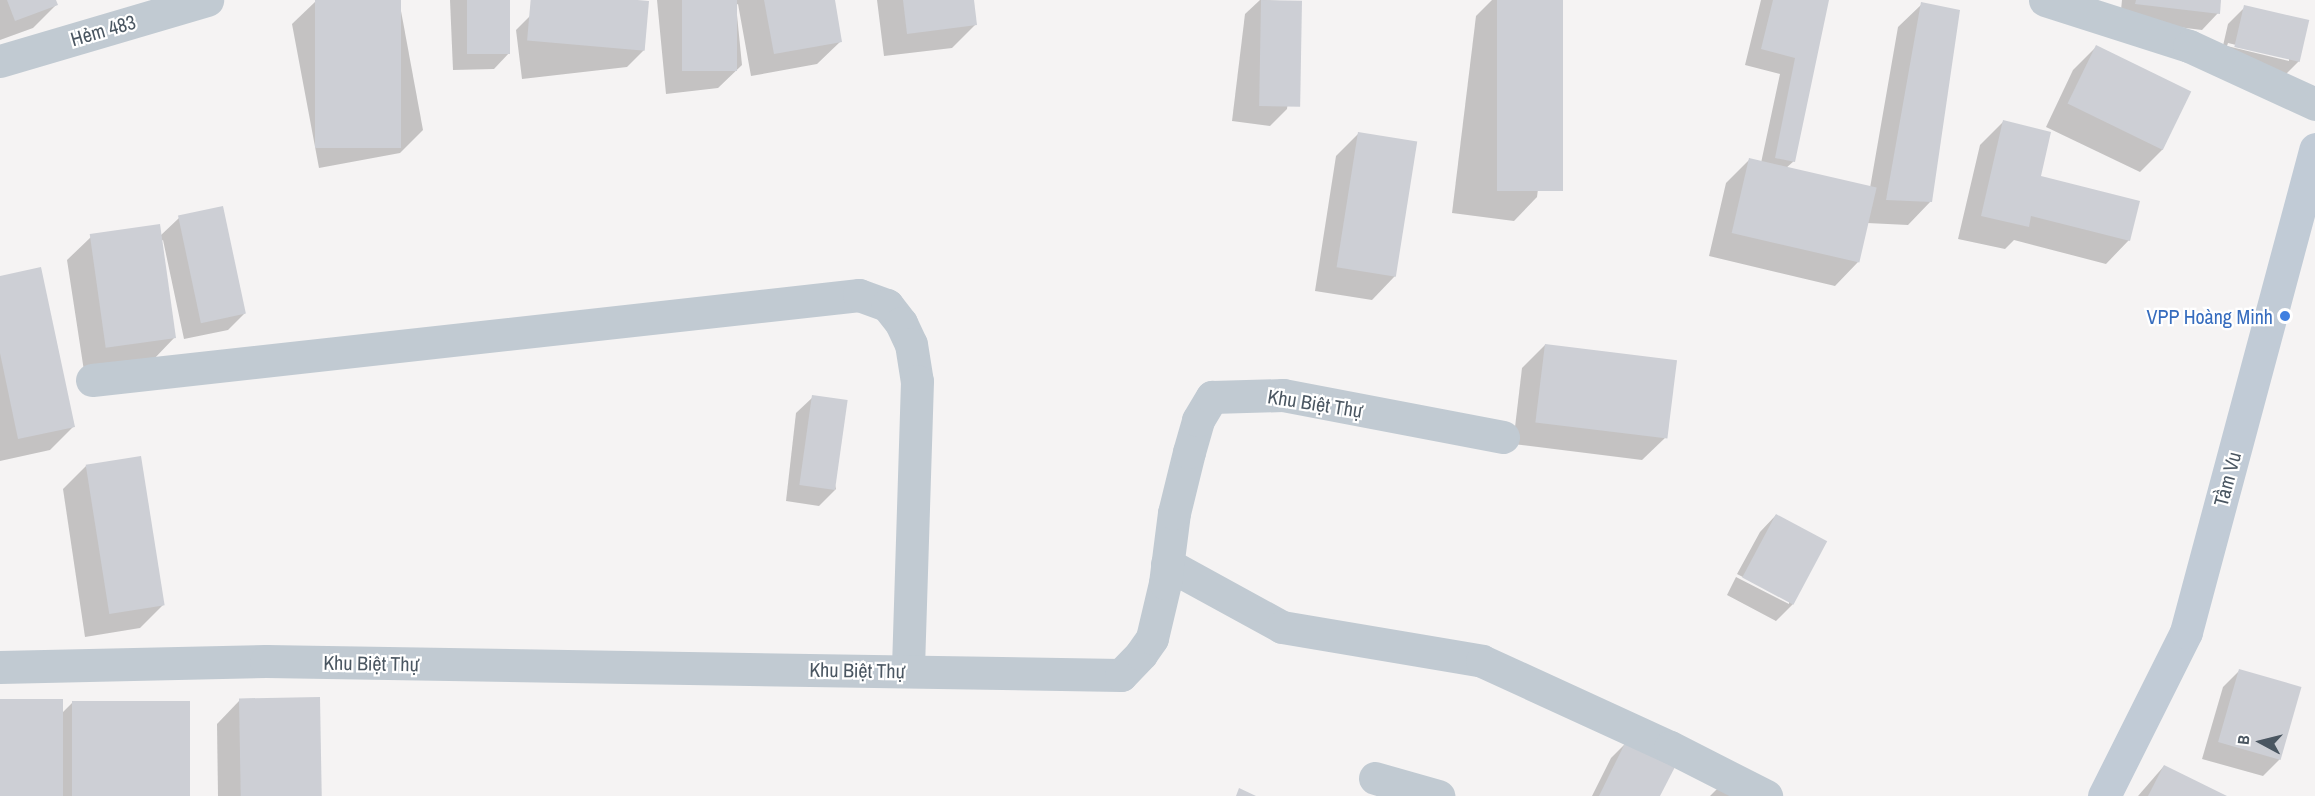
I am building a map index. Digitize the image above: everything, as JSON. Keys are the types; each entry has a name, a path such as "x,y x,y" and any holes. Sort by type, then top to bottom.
{"street":[{"name":"Hẻm 483","path":"0,61 207,0"},
{"path":"2045,0 2189,46 2315,104"},
{"name":"Tầm Vu","path":"2104,796 2186,632 2315,149"},
{"path":"92,380 859,295 887,305 901,323 911,344 918,381 908,670"},
{"name":"Khu Biệt Thự","path":"0,667 266,661 1121,675 1141,654 1152,638 1167,564 1174,513 1189,452 1198,420 1212,397 1283,395 1503,437"},
{"path":"1167,564 1282,627 1482,661 1670,747 1766,796"},
{"path":"1375,778 1438,796"}],"building":[{"path":"7,0 56,0 58,5 15,21"},
{"path":"315,0 401,0 401,148 315,148"},
{"path":"467,0 510,0 510,54 467,54"},
{"path":"531,0 649,1 645,51 527,41"},
{"path":"682,0 737,0 737,71 682,71"},
{"path":"764,0 835,0 842,42 774,54"},
{"path":"903,0 974,0 977,25 907,34"},
{"path":"1261,0 1302,1 1300,107 1259,106"},
{"path":"1497,0 1563,0 1563,191 1497,191"},
{"path":"1773,0 1829,0 1795,162 1775,158 1795,58 1761,49"},
{"path":"2136,0 2221,0 2220,14 2135,4"},
{"path":"1921,2 1960,10 1932,202 1886,200"},
{"path":"2244,5 2309,20 2300,62 2234,47"},
{"path":"2096,45 2191,91 2163,150 2068,103"},
{"path":"2003,120 2051,132 2041,176 2140,201 2130,241 2031,216 2029,227 1981,216"},
{"path":"1358,132 1417,141 1396,277 1337,267"},
{"path":"1749,158 1877,187 1859,262 1732,233"},
{"path":"223,206 246,314 201,323 178,216"},
{"path":"160,224 176,338 106,348 90,234"},
{"path":"41,267 75,427 18,439 0,353 0,276"},
{"path":"1545,344 1677,360 1667,439 1535,422"},
{"path":"812,395 848,400 835,490 799,485"},
{"path":"141,456 165,605 109,614 86,465"},
{"path":"1776,514 1827,541 1793,605 1742,578"},
{"path":"2239,669 2301,687 2281,760 2218,742"},
{"path":"320,697 322,796 241,796 239,698"},
{"path":"0,699 63,699 63,796 0,796"},
{"path":"72,701 190,701 190,796 72,796"},
{"path":"1627,739 1676,765 1660,796 1599,796"},
{"path":"2164,765 2227,796 2148,796"},
{"path":"1239,788 1256,796 1236,796"}],"place":[{"name":"VPP Hoàng Minh","path":"2285,316"}]}
